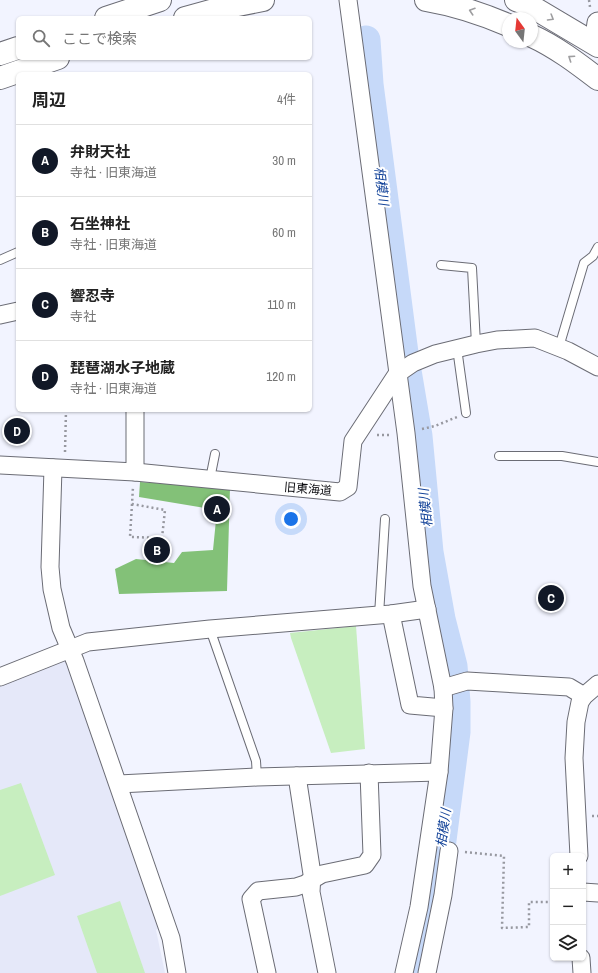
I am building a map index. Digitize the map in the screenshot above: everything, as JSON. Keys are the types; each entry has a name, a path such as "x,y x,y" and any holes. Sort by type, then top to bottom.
{"main road":[{"path":"112,13 160,0"},
{"path":"193,16 218,9 263,0"},
{"path":"426,0 453,5 483,14 502,22"},
{"path":"516,0 597,38"},
{"path":"538,38 574,60 598,79"},
{"path":"0,54 16,49"},
{"path":"20,72 53,60"}],"street":[{"path":"348,0 414,431 422,586 427,609 451,686 444,708 439,772 419,907 404,973"},
{"path":"0,315 16,311"},
{"path":"404,369 435,354 457,348 497,340 535,338 568,351 598,367"},
{"name":"旧東海道","path":"0,466 135,472 340,492 348,488 354,441 404,369"},
{"path":"135,412 135,472"},
{"path":"59,468 50,567 52,589 60,621 119,784 170,938 177,973"},
{"path":"0,677 88,642 210,629 385,615 427,609"},
{"path":"385,615 410,705 444,708"},
{"path":"451,686 467,681 569,687 584,696"},
{"path":"579,853 574,758 576,722 580,702 584,696 598,684"},
{"path":"119,784 257,777 439,772"},
{"path":"267,973 251,899 258,891 296,887 312,881 322,874 365,865 372,855 369,773"},
{"path":"296,776 311,867 311,892 327,973"},
{"path":"427,973 443,894 448,851"},
{"path":"586,892 598,893"},
{"path":"581,961 582,973"}],"lane":[{"path":"559,348 584,263 594,256 598,247"},
{"path":"0,260 16,253"},
{"path":"441,265 472,268 476,344"},
{"path":"457,348 466,413"},
{"path":"210,479 215,454"},
{"path":"499,456 562,456 598,462"},
{"path":"385,615 386,519"},
{"path":"210,629 256,762 257,777"}],"path":[{"path":"59,468 66,412"},
{"path":"361,430 371,436 414,431 435,426 466,413"},
{"path":"132,504 165,510 162,538 130,537 132,504 135,472"},
{"path":"448,851 504,856 502,928 529,927 529,902 550,902"}],"shaded area":[{"path":"64,656 161,927 156,930 165,973 0,973 0,681"}],"green space":[{"path":"140,482 230,488 227,591 119,594 115,569 136,559 174,563 182,552 213,550 217,510 139,497"},
{"path":"356,626 365,749 331,753 290,633"},
{"path":"21,783 55,875 0,896 0,790"},
{"path":"120,901 145,973 97,973 77,916"}],"waterway":[{"name":"相模川","path":"366,40 369,84 404,353 418,436 429,552 441,619 453,666 456,702 456,732 441,848 432,900 416,973"}],"place":[{"name":"琵琶湖水子地蔵","path":"17,431"},
{"name":"弁財天社","path":"217,509"},
{"name":"石坐神社","path":"157,550"},
{"name":"響忍寺","path":"551,598"}]}
